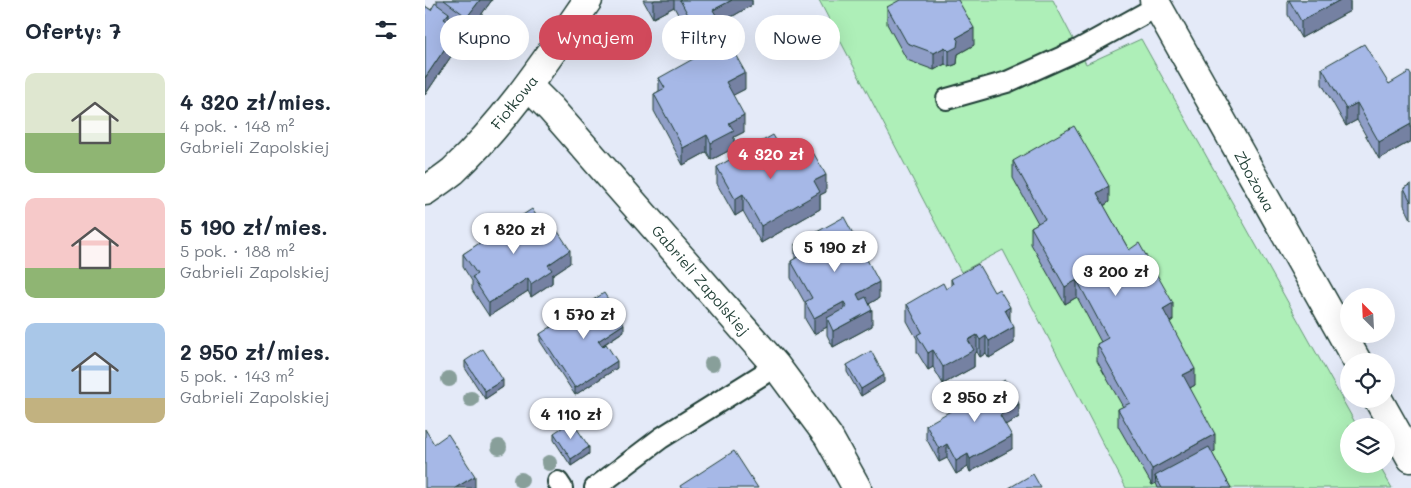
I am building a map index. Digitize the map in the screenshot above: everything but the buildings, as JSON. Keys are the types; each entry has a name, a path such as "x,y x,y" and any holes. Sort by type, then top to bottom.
{"street":[{"name":"Fiołkowa","path":"425,191 452,172 528,86 589,0"},
{"name":"Zbożowa","path":"1156,3 1353,353"},
{"name":"Gabrieli Zapolskiej","path":"528,86 551,108 776,366 828,436 857,488"},
{"path":"1382,408 1411,458"}],"lane":[{"path":"947,100 1007,82 1078,50 1156,3"},
{"path":"595,488 661,438 776,366"}],"green space":[{"path":"819,0 1053,0 1086,64 1141,39 1340,396 1340,408 1347,408 1353,418 1340,418 1340,473 1383,473 1392,488 1126,488 1003,250 961,272 840,40 840,15 827,15"}]}
